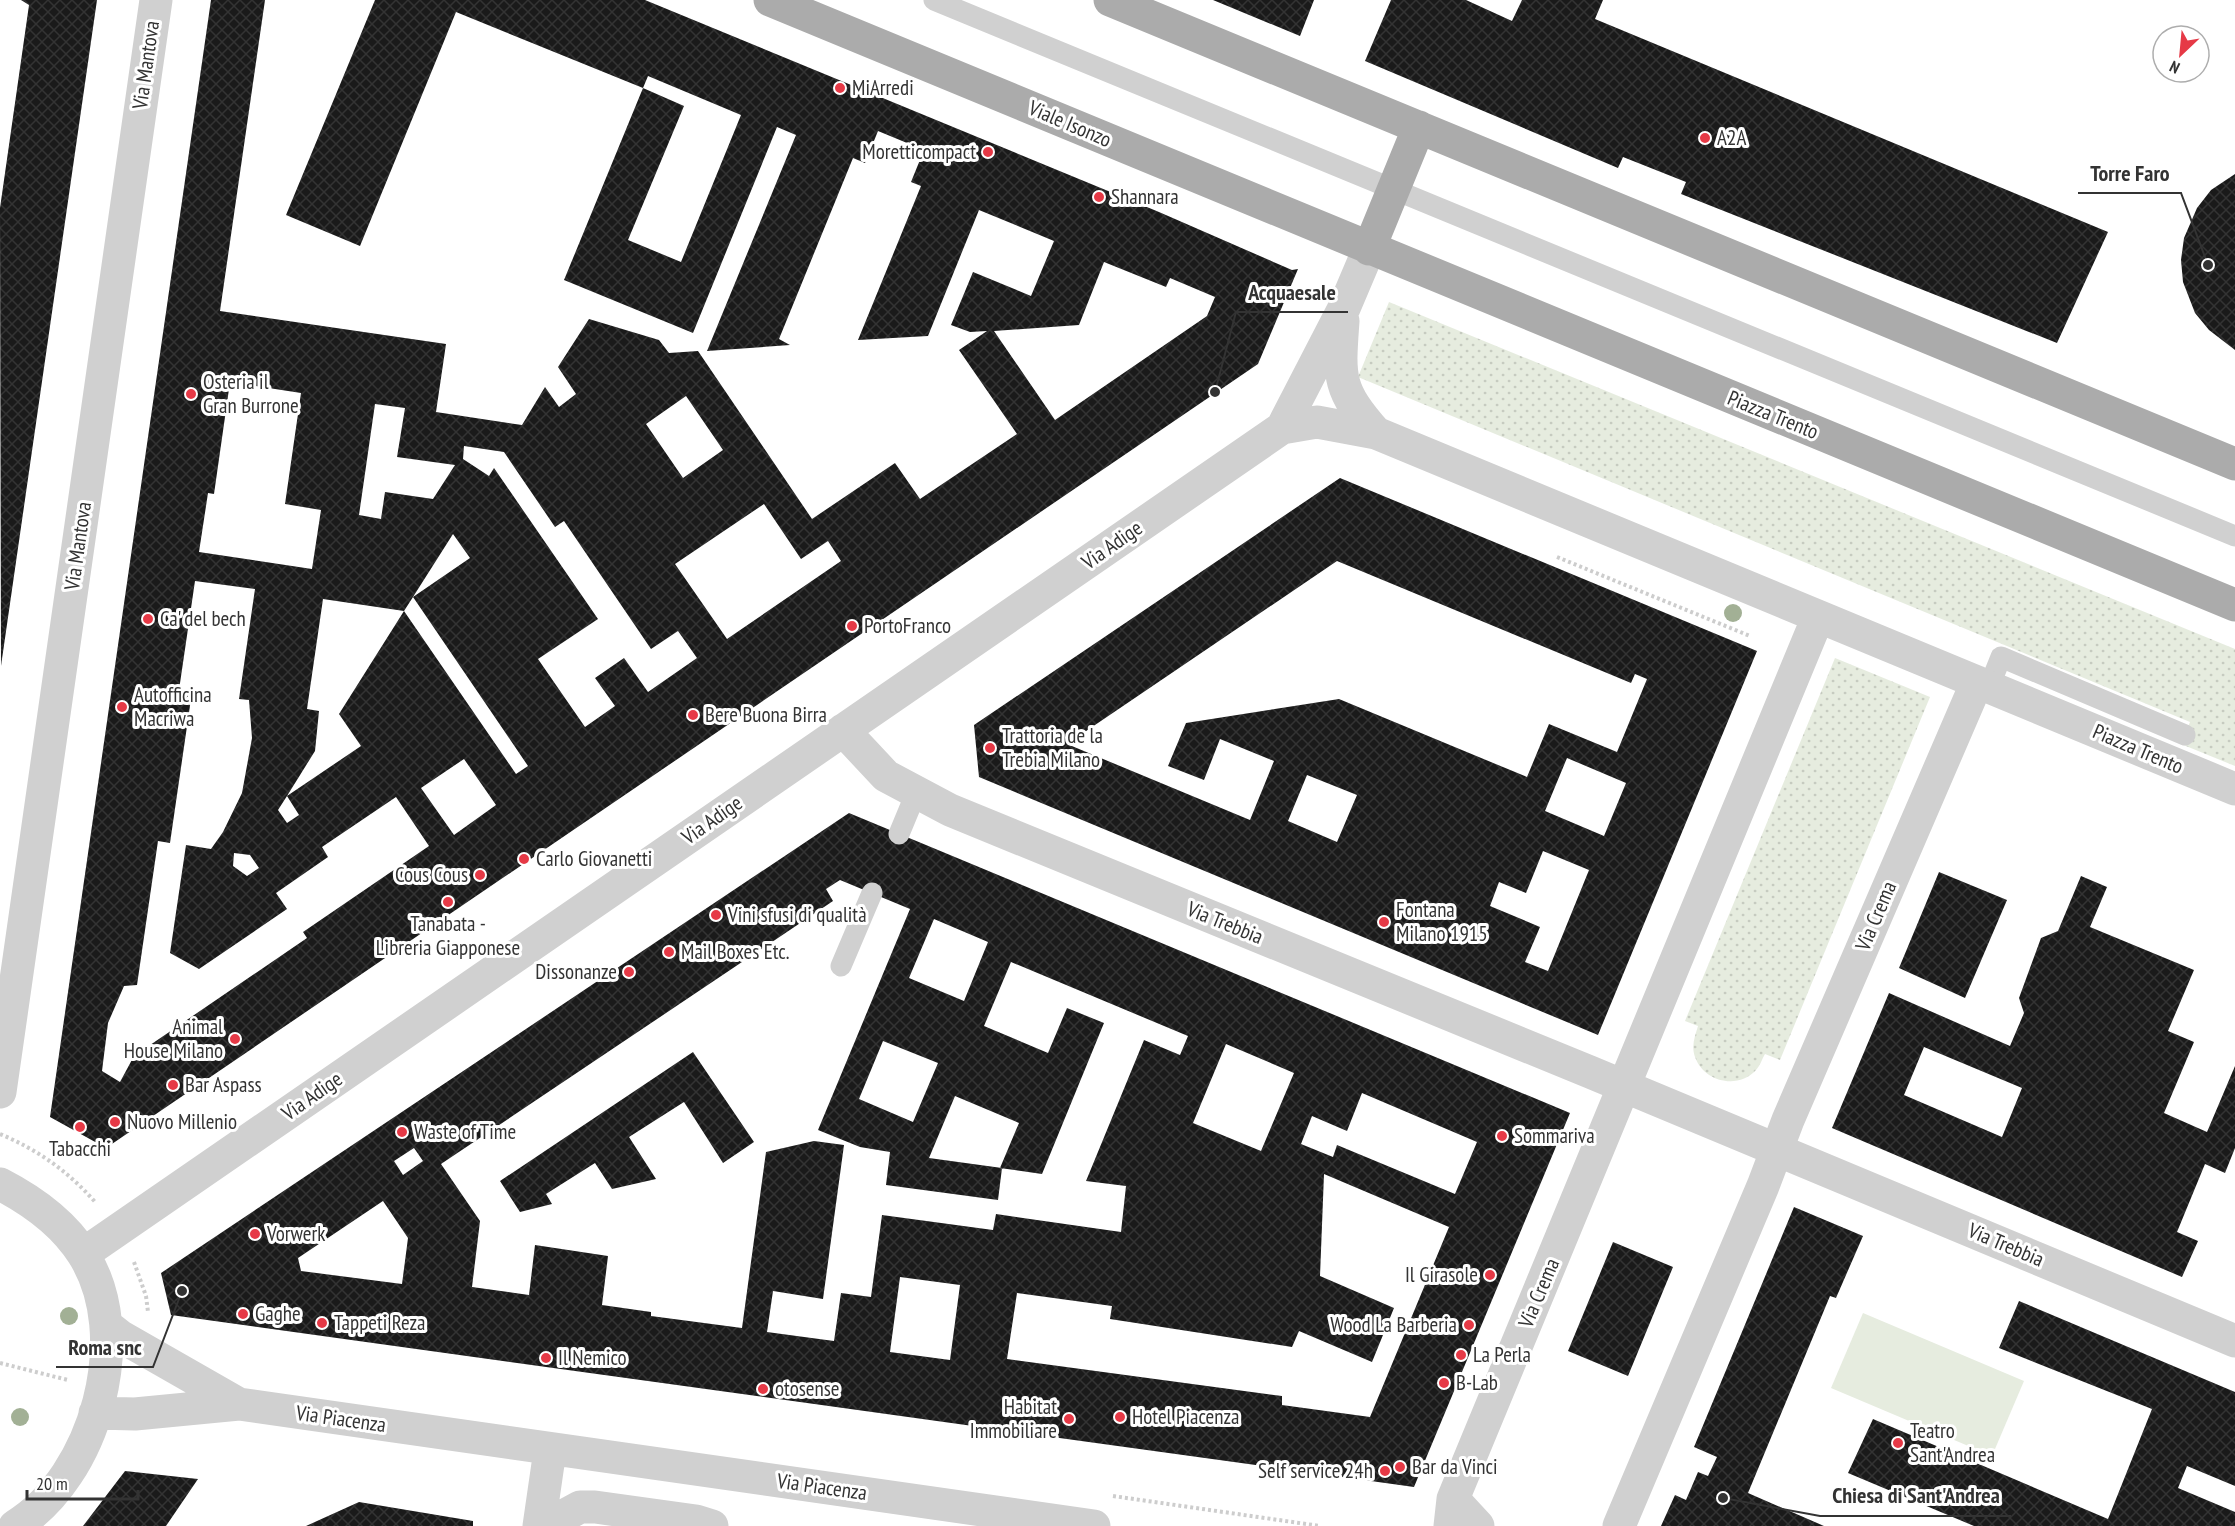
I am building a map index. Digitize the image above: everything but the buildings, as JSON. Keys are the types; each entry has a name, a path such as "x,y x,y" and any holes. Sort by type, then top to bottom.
{"main road":[{"name":"Viale Isonzo","path":"770,0 1369,249"},
{"path":"1110,0 2235,464"},
{"path":"1369,249 1419,127"},
{"name":"Piazza Trento","path":"1369,249 2235,605"}],"street":[{"name":"Via Mantova","path":"0,1092 156,0"},
{"name":"Piazza Trento","path":"1282,428 1344,308 1369,249"},
{"name":"Piazza Trento","path":"1344,308 1340,364 1342,385 1354,408 1376,434"},
{"name":"Piazza Trento","path":"1282,428 1317,422 1376,434 2235,789"},
{"name":"Via Adige","path":"83,1254 1282,428"},
{"name":"Via Crema","path":"1478,1526 1451,1512 1818,617"},
{"name":"Via Crema","path":"1620,1526 1777,1150 1983,685"},
{"name":"Via Trebbia","path":"843,730 886,776 950,810 1625,1087"},
{"path":"1625,1087 1777,1150"},
{"name":"Via Trebbia","path":"1777,1150 2235,1341"},
{"path":"0,1184 39,1209 83,1254 99,1288 106,1325 102,1386 95,1413 73,1466 53,1493 26,1522"},
{"name":"Via Piacenza","path":"106,1325 120,1336 239,1404"},
{"name":"Via Piacenza","path":"95,1413 135,1414 239,1404 1094,1526"},
{"path":"539,1526 550,1450"},
{"path":"545,1526 580,1508 595,1507 696,1521 712,1526"}],"lane":[{"path":"934,0 2235,536"},
{"path":"1983,685 2001,657 2185,735"},
{"path":"899,834 916,793"},
{"path":"841,966 872,893"}],"path":[{"path":"1557,557 1750,636"},
{"path":"0,1134 40,1153 67,1173 94,1201"},
{"path":"130,1255 146,1296 149,1321"},
{"path":"0,1363 77,1382"}],"shaded area":[{"path":"1389,302 2235,649 2235,766 2181,744 2190,722 1358,377"},
{"path":"1835,658 1930,697 1780,1060 1765,1054 1749,1076 1740,1080 1722,1080 1699,1066 1693,1049 1698,1026 1685,1021"},
{"path":"1863,1313 2024,1381 1992,1456 1831,1388"}],"place":[{"name":"MiArredi","path":"840,88"},
{"name":"A2A","path":"1705,138"},
{"name":"Moretticompact","path":"988,152"},
{"name":"Shannara","path":"1099,197"},
{"name":"Torre Faro","path":"2208,265"},
{"name":"Acquaesale","path":"1215,392"},
{"name":"Osteria il Gran Burrone","path":"191,394"},
{"name":"Ca' del bech","path":"148,619"},
{"name":"PortoFranco","path":"852,626"},
{"name":"Autofficina Macriwa","path":"122,707"},
{"name":"Bere Buona Birra","path":"693,715"},
{"name":"Trattoria de la Trebia Milano","path":"990,748"},
{"name":"Carlo Giovanetti","path":"524,859"},
{"name":"Cous Cous","path":"480,875"},
{"name":"Tanabata - Libreria Giapponese","path":"448,902"},
{"name":"Vini sfusi di qualità","path":"716,915"},
{"name":"Fontana Milano 1915","path":"1384,922"},
{"name":"Mail Boxes Etc.","path":"669,952"},
{"name":"Dissonanze","path":"629,972"},
{"name":"Animal House Milano","path":"235,1039"},
{"name":"Bar Aspass","path":"173,1085"},
{"name":"Nuovo Millenio","path":"115,1122"},
{"name":"Tabacchi","path":"80,1127"},
{"name":"Waste of Time","path":"402,1132"},
{"name":"Sommariva","path":"1502,1136"},
{"name":"Vorwerk","path":"255,1234"},
{"name":"Il Girasole","path":"1490,1275"},
{"name":"Roma snc","path":"182,1291"},
{"name":"Gaghe","path":"243,1314"},
{"name":"Tappeti Reza","path":"322,1323"},
{"name":"Wood La Barberia","path":"1469,1325"},
{"name":"La Perla","path":"1461,1355"},
{"name":"Il Nemico","path":"546,1358"},
{"name":"B-Lab","path":"1444,1383"},
{"name":"otosense","path":"763,1389"},
{"name":"Hotel Piacenza","path":"1120,1417"},
{"name":"Habitat Immobiliare","path":"1069,1419"},
{"name":"Teatro Sant'Andrea","path":"1898,1443"},
{"name":"Bar da Vinci","path":"1400,1467"},
{"name":"Self service 24h","path":"1385,1471"},
{"name":"Chiesa di Sant'Andrea","path":"1723,1498"}]}
